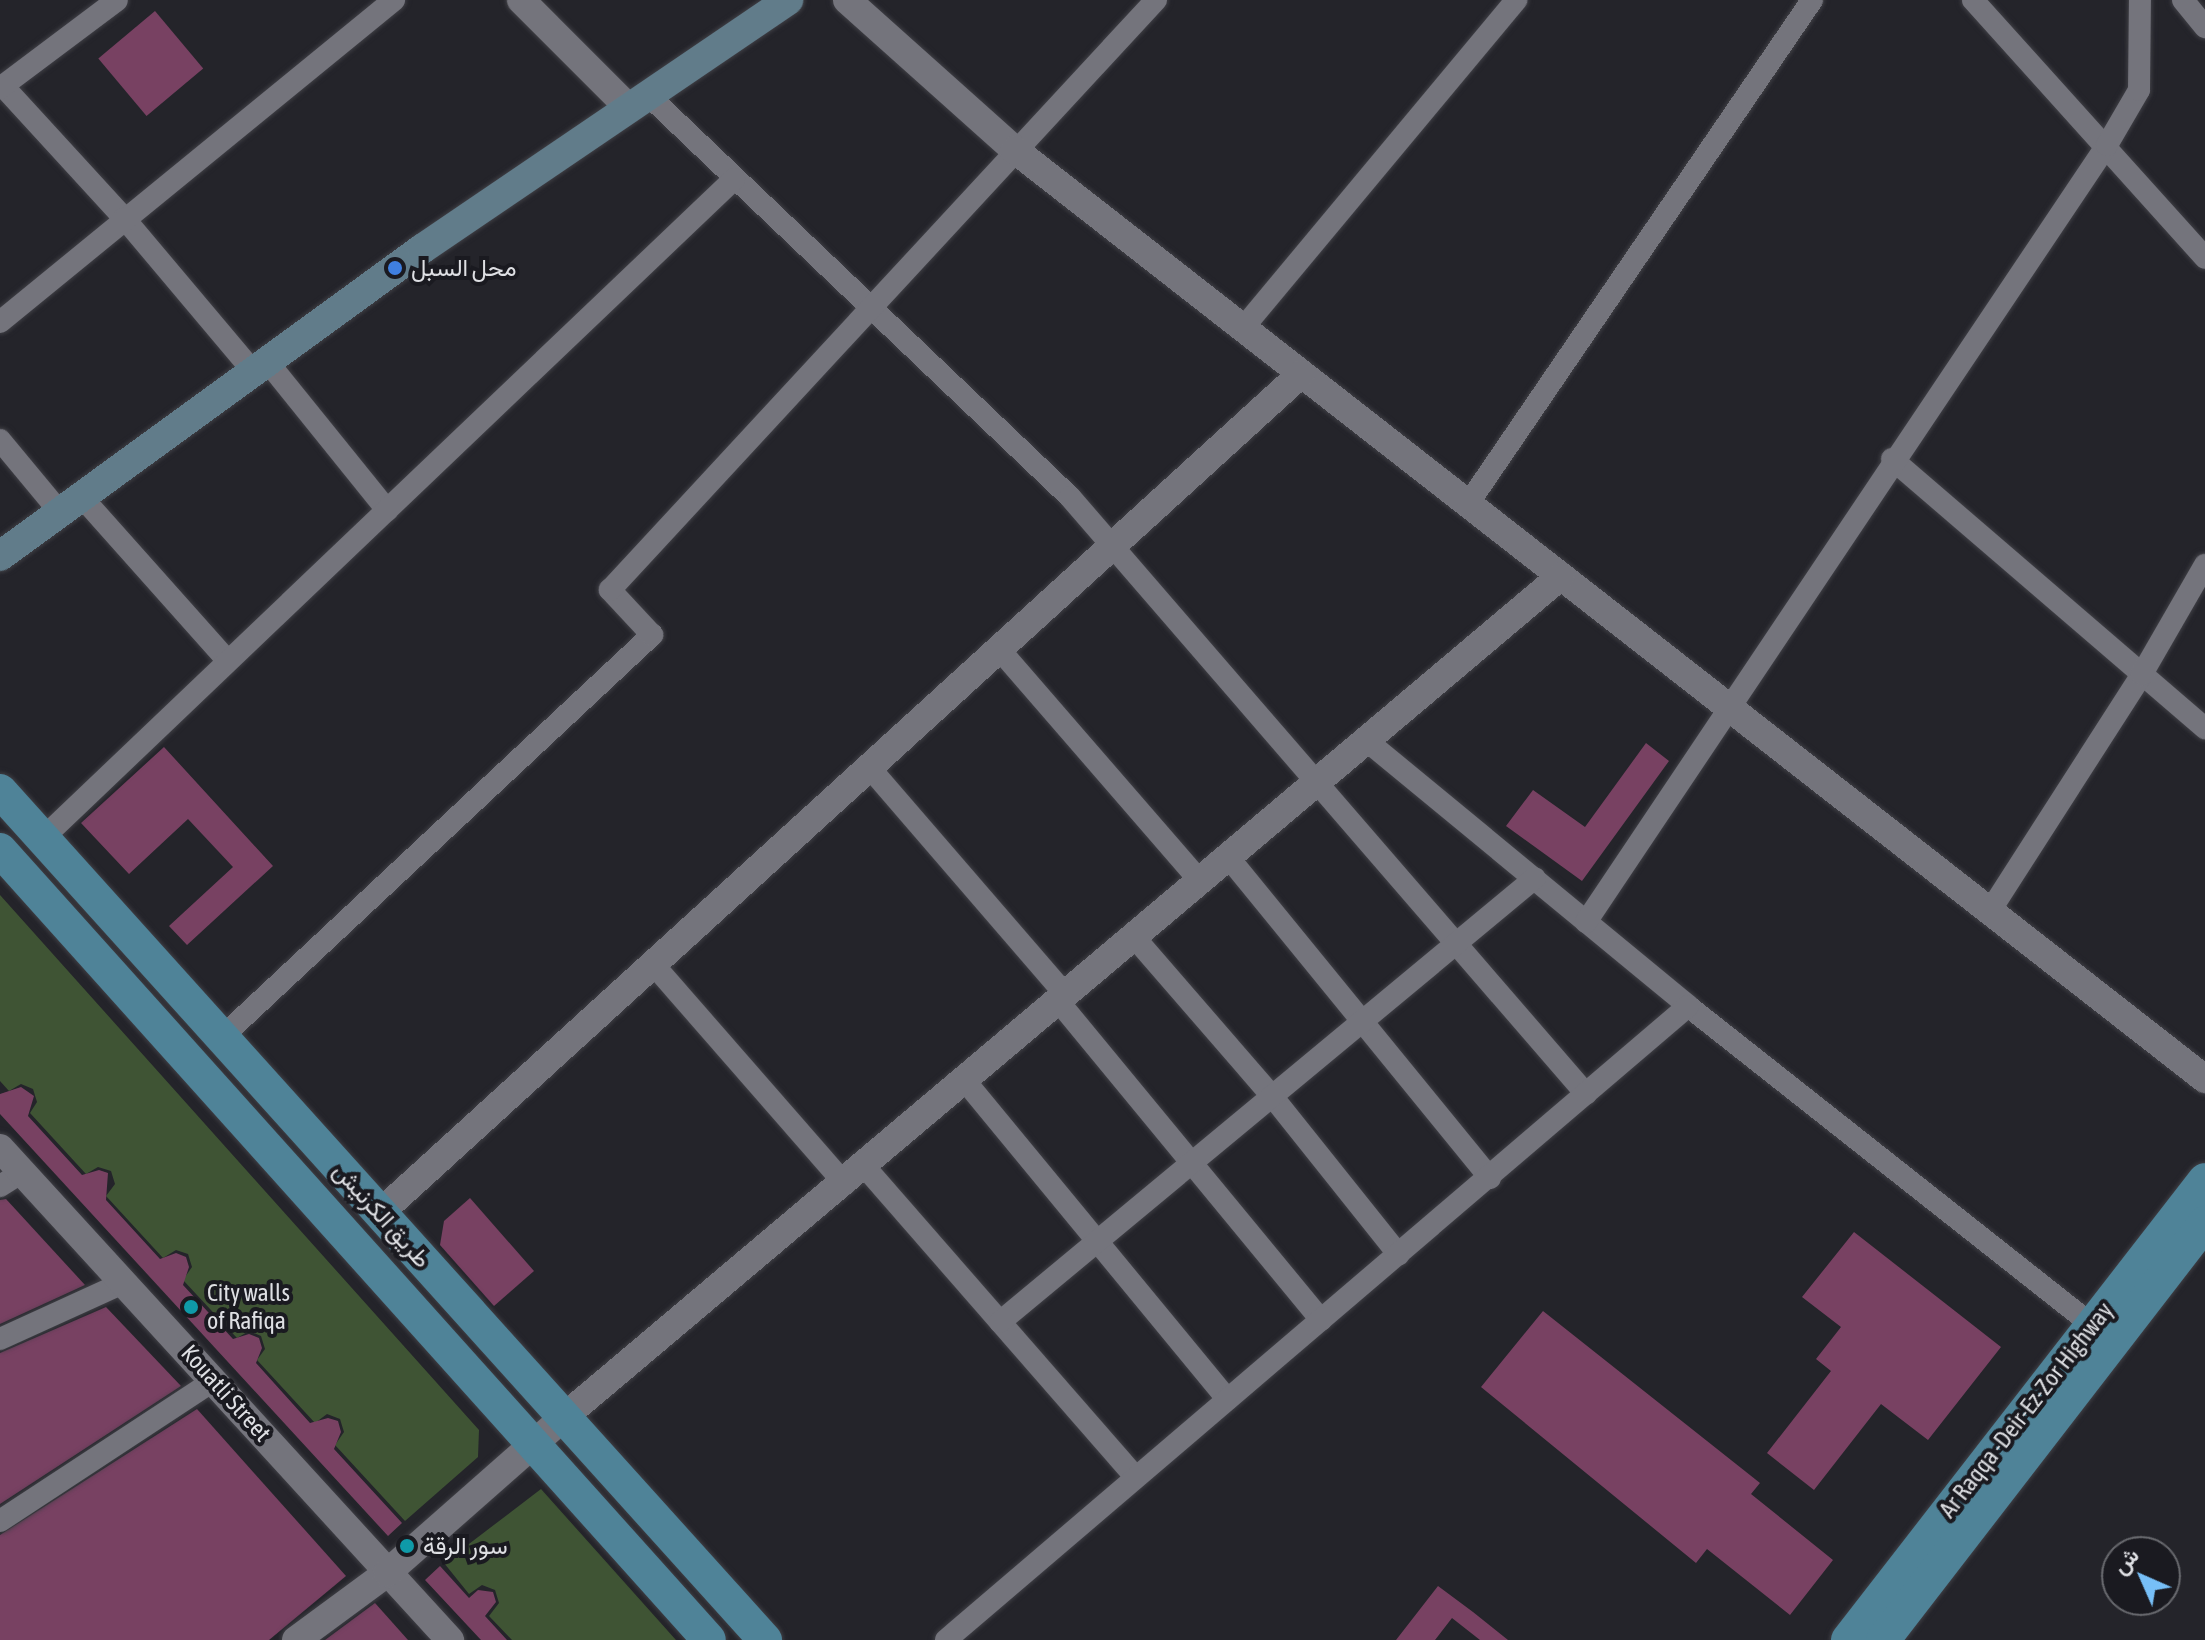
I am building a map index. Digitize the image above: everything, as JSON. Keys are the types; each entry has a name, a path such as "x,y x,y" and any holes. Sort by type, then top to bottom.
{"main road":[{"path":"0,556 259,365 788,0"},
{"name":"طريق الكرنيش","path":"0,791 765,1640"},
{"name":"طريق الكرنيش","path":"0,850 709,1640"},
{"name":"Ar Raqqa -Deir-Ez-Zor Highway","path":"1848,1640 2205,1180"},
{"name":"Ar Raqqa -Deir-Ez-Zor Highway","path":"1883,1640 2205,1223"}],"street":[{"path":"117,0 1,87 259,365 387,510"},
{"path":"0,322 394,0"},
{"path":"521,0 734,179 1070,497 1114,544 1586,1094"},
{"path":"847,0 1015,150 2205,1079"},
{"path":"222,1037 652,635 610,590 1156,0"},
{"path":"1243,328 1516,0"},
{"path":"1468,504 1812,0"},
{"path":"1973,0 2107,145 2205,258"},
{"path":"1586,922 1892,459 2107,145 2139,90 2140,0"},
{"path":"2183,0 2205,27"},
{"path":"43,838 734,179"},
{"path":"380,1213 1301,374"},
{"path":"0,440 70,503 228,661"},
{"path":"1892,459 2205,728"},
{"path":"1990,911 2142,674 2205,565"},
{"path":"296,1640 387,1573 564,1417 855,1176 1561,576"},
{"path":"999,649 1201,882"},
{"path":"1367,741 1688,1006 2092,1325"},
{"path":"869,767 1063,999 1190,1164 1321,1320"},
{"path":"1229,858 1360,1023 1490,1178"},
{"path":"1000,1322 1535,878"},
{"path":"1135,938 1272,1096 1399,1255"},
{"path":"653,964 855,1176 1000,1322 1135,1476"},
{"path":"946,1640 1688,1006"},
{"path":"966,1082 1227,1399"},
{"name":"Kouatli Street","path":"0,1148 11,1179 125,1282 450,1640"},
{"path":"0,1339 125,1282"},
{"path":"0,1521 215,1380"}],"green space":[{"path":"0,895 479,1430 478,1457 405,1521 335,1445 344,1432 340,1419 327,1414 315,1423 257,1360 265,1349 261,1336 249,1331 237,1338 183,1280 192,1267 188,1254 176,1250 163,1258 106,1196 115,1184 111,1171 98,1167 86,1174 30,1113 37,1102 33,1089 21,1084 9,1091 0,1081"},
{"path":"541,1489 676,1640 512,1640 489,1616 499,1603 495,1590 482,1585 469,1594 444,1563"}],"building":[{"path":"155,11 203,68 147,116 98,59"},
{"path":"1646,743 1669,761 1582,881 1506,826 1533,790 1585,827"},
{"path":"164,747 273,866 187,945 169,926 233,867 188,819 129,874 81,823"},
{"name":"City walls of Rafiqa","path":"21,1087 34,1096 28,1116 82,1175 99,1170 108,1173 106,1200 160,1259 176,1253 186,1257 189,1267 183,1285 233,1339 249,1334 259,1338 262,1348 256,1363 310,1423 328,1418 338,1421 341,1432 334,1449 402,1523 388,1536 0,1114 0,1094"},
{"path":"470,1198 534,1271 494,1306 440,1245 444,1221"},
{"path":"6,1199 85,1285 0,1324 0,1200"},
{"path":"1854,1232 2001,1347 1928,1440 1881,1404 1814,1490 1767,1453 1831,1371 1816,1359 1841,1327 1802,1297"},
{"path":"106,1307 181,1386 0,1504 0,1353"},
{"path":"1543,1311 1760,1483 1751,1494 1833,1560 1790,1615 1707,1549 1696,1563 1481,1387"},
{"path":"197,1409 346,1576 269,1640 0,1640 0,1535"},
{"path":"440,1566 469,1598 478,1590 493,1592 496,1602 485,1616 507,1640 481,1640 425,1580"},
{"path":"1438,1586 1508,1640 1480,1640 1452,1618 1435,1640 1396,1640"},
{"path":"375,1603 408,1640 325,1640"}],"place":[{"name":"محل السبل","path":"395,268"},
{"name":"City walls of Rafiqa","path":"191,1307"},
{"name":"سور الرقة","path":"407,1546"}]}
